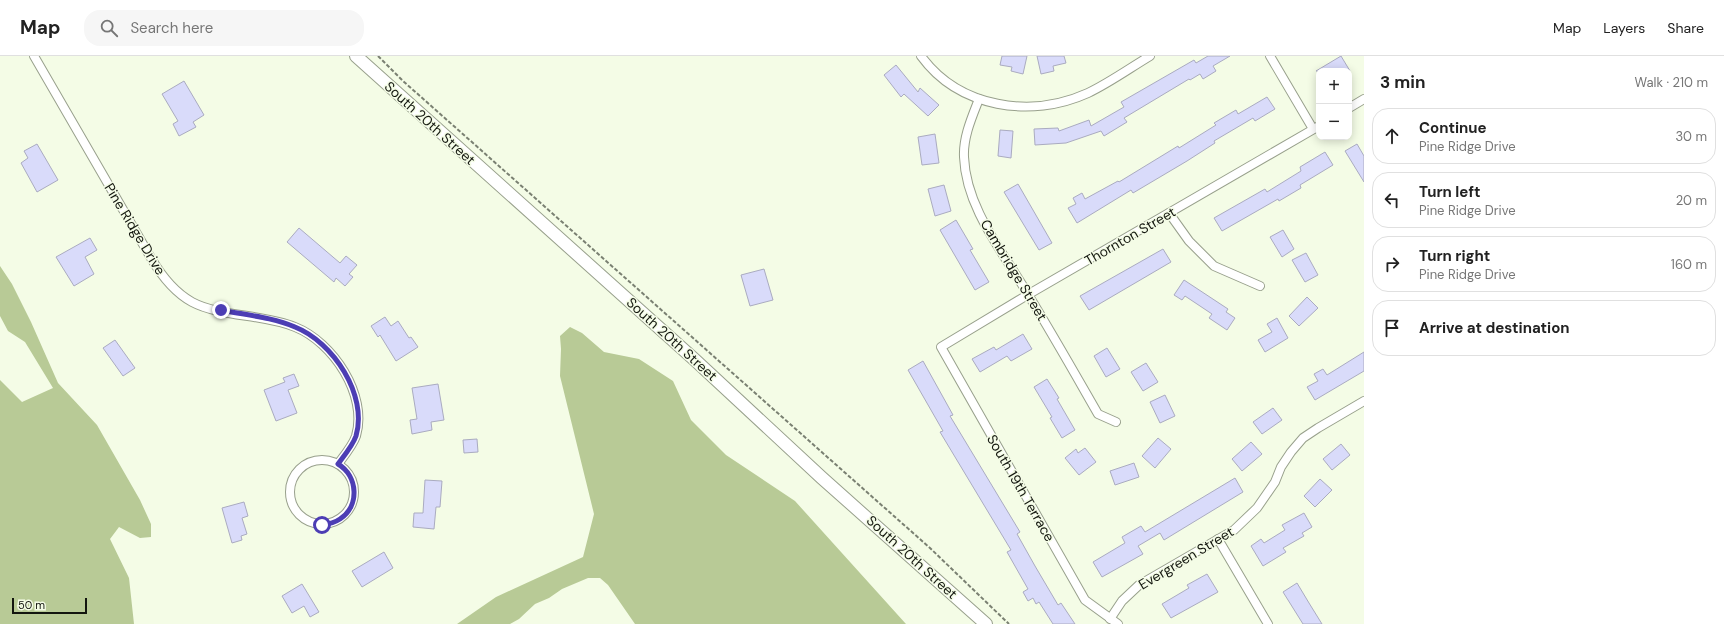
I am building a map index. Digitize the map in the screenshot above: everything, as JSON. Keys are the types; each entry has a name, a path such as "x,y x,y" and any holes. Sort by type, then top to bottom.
{"main road":[{"name":"South 20th Street","path":"356,56 695,360 822,478 986,624"}],"street":[{"name":"Pine Ridge Drive","path":"34,56 151,258 161,274 173,288 192,302 215,309 270,319 296,327 309,334 334,356 351,386 358,412 356,436 338,464"},
{"path":"921,56 926,63 945,81 970,96 997,104 1025,107 1045,106 1067,101 1088,93 1150,56"},
{"path":"1270,56 1316,128"},
{"name":"Cambridge Street","path":"979,99 968,127 964,157 970,194 987,228 1029,294 1098,414 1116,422"},
{"path":"1352,106 1364,99"},
{"name":"Thornton Street","path":"941,347 1029,294 1316,128"},
{"path":"1169,213 1189,241 1214,266 1260,286"},
{"name":"South 19th Terrace","path":"941,347 1085,600 1118,624"},
{"name":"Evergreen Street","path":"1110,619 1122,601 1139,585 1234,530 1257,508 1275,482 1281,467 1291,452 1304,438 1364,401"},
{"path":"315,460 325,460 338,464 349,474 354,483 355,493 353,503 348,512 341,519 322,525 312,523 304,519 294,509 290,496 290,486 293,477 299,469 315,460"},
{"path":"1218,539 1268,624"}],"path":[{"path":"378,56 403,81 930,548 1009,624"}],"green space":[{"path":"0,266 12,284 31,322 58,383 97,425 140,500 151,524 151,537 140,538 119,527 110,539 129,578 134,624 0,624 0,380 22,402 53,388 25,342 8,331 0,316"},
{"path":"570,327 582,333 604,352 639,359 673,381 691,420 726,455 795,501 906,624 635,624 608,585 600,578 588,578 562,589 549,598 535,604 519,619 510,624 457,624 496,597 583,557 594,514 560,376 560,336"}],"building":[{"path":"1002,56 1027,56 1023,74 1011,71 1012,67 1000,65"},
{"path":"1037,56 1064,56 1066,63 1053,66 1054,71 1041,74"},
{"path":"1208,56 1230,56 1213,66 1216,71 1203,79 1200,74 1190,80 1189,79 1124,118 1127,122 1104,136 1101,131 1066,143 1035,145 1034,129 1058,128 1059,131 1089,120 1091,126 1124,107 1121,102 1194,60 1196,63"},
{"path":"1341,56 1348,68 1321,68"},
{"path":"896,65 918,92 920,88 939,105 928,116 904,94 901,97 884,75"},
{"path":"184,81 204,115 193,122 196,127 179,136 173,124 178,121 162,94"},
{"path":"1267,97 1275,109 1255,121 1253,118 1214,141 1215,143 1187,161 1133,193 1131,190 1077,223 1068,208 1076,204 1073,198 1082,193 1085,199 1118,181 1119,182 1178,146 1179,148 1216,125 1214,123 1236,110 1238,114"},
{"path":"1000,130 1013,131 1011,158 998,156"},
{"path":"935,134 939,163 922,165 918,137"},
{"path":"37,144 58,180 37,192 21,163 28,158 24,151"},
{"path":"1357,144 1364,156 1364,182 1345,151"},
{"path":"1325,152 1333,165 1300,185 1301,188 1279,201 1278,199 1222,231 1214,218 1265,189 1267,192 1301,171 1300,167"},
{"path":"1018,184 1052,243 1039,250 1004,192"},
{"path":"944,185 951,211 935,216 928,189"},
{"path":"956,220 973,249 970,250 989,282 975,290 940,230"},
{"path":"299,228 340,263 346,256 357,265 349,274 353,277 345,286 336,278 334,282 287,242"},
{"path":"1283,230 1294,249 1282,257 1270,237"},
{"path":"90,238 97,250 85,257 94,274 74,286 56,257"},
{"path":"1163,249 1171,262 1089,310 1080,296"},
{"path":"1306,253 1318,275 1305,282 1292,260"},
{"path":"764,269 773,300 750,306 741,275"},
{"path":"1184,280 1228,309 1226,312 1235,318 1227,330 1209,318 1212,314 1185,296 1182,300 1174,295"},
{"path":"1307,297 1318,308 1299,326 1289,316"},
{"path":"385,317 391,326 398,321 409,338 411,337 418,347 396,361 380,335 378,337 371,326"},
{"path":"1277,318 1288,338 1265,352 1258,340 1272,332 1267,324"},
{"path":"1023,334 1032,349 1011,361 1007,356 980,372 972,359 994,347 996,350"},
{"path":"115,340 135,368 123,376 103,348"},
{"path":"1107,348 1120,369 1106,377 1094,356"},
{"path":"1364,352 1364,371 1315,400 1307,387 1318,381 1314,374 1323,369 1327,375"},
{"path":"923,361 953,415 950,416 1020,532 1017,534 1035,566 1058,605 1061,603 1075,624 1053,624 1039,602 1036,604 1033,598 1028,601 1023,592 1028,589 1007,552 1011,550 940,432 943,431 908,370"},
{"path":"1146,363 1158,382 1143,391 1131,372"},
{"path":"294,374 299,386 288,390 297,413 276,421 264,390 285,382 283,378"},
{"path":"1047,379 1059,398 1057,399 1075,430 1062,438 1050,418 1052,417 1034,387"},
{"path":"438,384 444,420 431,422 432,430 412,434 410,420 417,419 412,388"},
{"path":"1165,395 1175,416 1160,423 1150,402"},
{"path":"1273,408 1282,420 1262,434 1253,422"},
{"path":"1158,438 1171,449 1155,468 1142,456"},
{"path":"477,439 478,452 464,453 463,440"},
{"path":"1251,442 1262,454 1242,471 1232,459"},
{"path":"1341,444 1350,455 1332,470 1323,459"},
{"path":"1085,448 1096,462 1079,475 1065,458 1076,449 1078,453"},
{"path":"1134,463 1139,477 1115,485 1110,471"},
{"path":"1235,478 1243,492 1164,540 1160,533 1138,546 1143,554 1102,577 1093,562 1125,543 1122,537 1141,526 1145,532"},
{"path":"1320,479 1332,490 1315,507 1304,496"},
{"path":"425,480 442,481 440,507 436,507 434,529 413,527 414,513 423,513"},
{"path":"244,502 248,516 242,518 247,534 241,536 242,540 232,543 222,508"},
{"path":"1304,513 1312,527 1302,533 1304,536 1283,548 1286,552 1263,566 1251,546 1261,539 1264,543 1285,530 1282,525"},
{"path":"384,552 393,568 362,587 352,571"},
{"path":"1207,574 1218,592 1171,618 1162,604 1189,588 1187,585"},
{"path":"1297,583 1322,624 1303,624 1283,592"},
{"path":"302,584 319,612 310,617 304,606 292,613 282,596"}],"route":[{"path":"221,310 270,319 296,327 309,334 334,356 345,373 354,392 358,412 356,436 338,464 349,474 354,483 355,493 353,503 348,512 341,519 322,525"}]}
